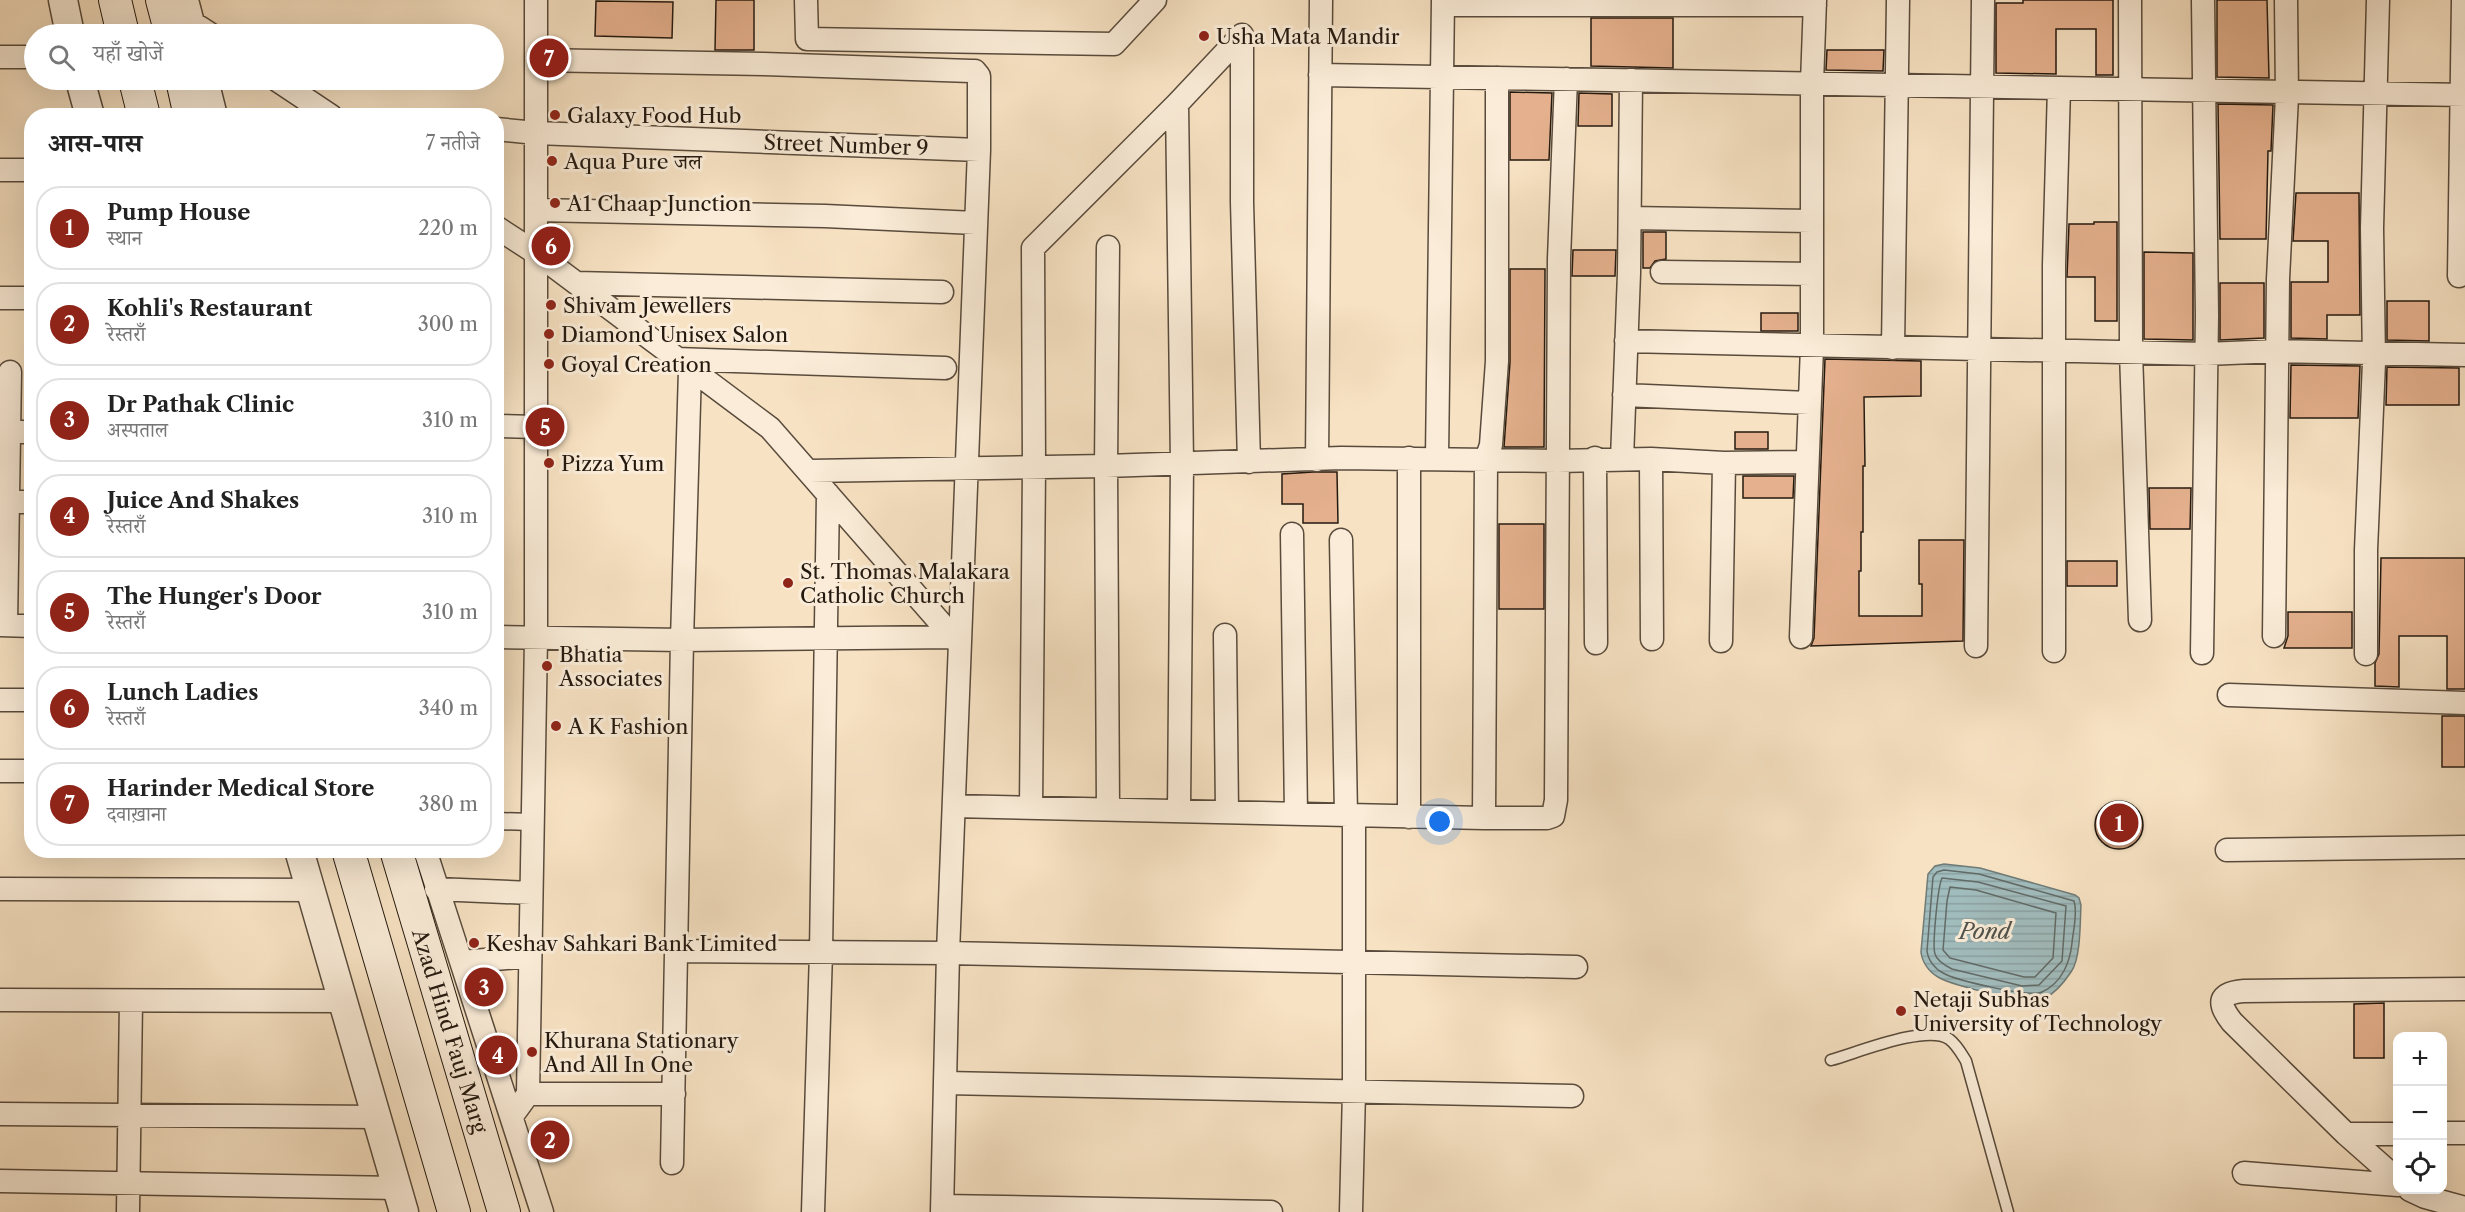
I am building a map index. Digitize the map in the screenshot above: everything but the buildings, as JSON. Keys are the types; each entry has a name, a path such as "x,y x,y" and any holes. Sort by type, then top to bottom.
{"main road":[{"path":"115,0 121,24"},
{"path":"162,0 182,24"},
{"path":"138,90 142,108"},
{"path":"184,90 188,108"},
{"path":"350,858 454,1212"},
{"name":"Azad Hind Fauj Marg","path":"398,858 504,1212"}],"street":[{"path":"63,0 68,24"},
{"path":"188,0 188,24"},
{"path":"512,1116 528,1094 536,638 536,0"},
{"path":"806,0 807,39 1114,45 1155,0"},
{"path":"1317,460 1320,0"},
{"path":"1893,348 1898,0"},
{"path":"1976,646 1983,0"},
{"path":"2130,0 2131,352 2140,620"},
{"path":"2202,653 2206,354 2203,0"},
{"path":"2274,636 2278,279 2287,93 2286,0"},
{"path":"2366,654 2366,550 2374,354 2372,228 2378,0"},
{"path":"2459,276 2464,95 2463,0"},
{"path":"1437,457 1443,2 1815,3 1812,83 1812,347 1801,637"},
{"path":"1031,808 1033,248 1177,104 1242,35 1242,202 1249,462"},
{"path":"0,57 24,57"},
{"path":"536,60 764,64 975,72 979,76 979,150 956,641 954,806 942,1209 1270,1212"},
{"path":"1320,75 2464,95"},
{"path":"1484,818 1486,460 1491,445 1497,361 1497,78"},
{"path":"954,806 1409,817 1547,818 1553,816 1555,809 1559,259 1566,80"},
{"path":"1622,459 1630,218 1631,80"},
{"path":"2054,651 2054,265 2059,88"},
{"path":"83,90 88,108"},
{"path":"210,90 214,108"},
{"path":"293,90 321,108"},
{"path":"1177,104 1182,464 1179,811"},
{"name":"Street Number 9","path":"504,130 536,133 979,150"},
{"path":"0,170 24,170"},
{"path":"536,210 825,216 975,223"},
{"path":"1630,218 1812,221"},
{"path":"504,232 536,253 770,428 810,471 956,641"},
{"path":"1108,247 1106,466 1108,809"},
{"path":"1662,272 1812,274"},
{"path":"576,283 942,292"},
{"path":"0,298 24,298"},
{"path":"1626,341 1812,347 1981,348 2206,354 2278,351 2465,355"},
{"path":"683,365 945,368"},
{"path":"672,1163 682,640 683,365"},
{"path":"14,372 4,432 3,625 24,626"},
{"path":"1624,395 1809,403"},
{"path":"504,426 536,428"},
{"path":"4,432 24,432"},
{"path":"810,471 1437,457 1557,461 1595,458 1724,463 1807,462"},
{"path":"1409,458 1409,817"},
{"path":"1595,458 1596,643"},
{"path":"1651,459 1652,639"},
{"path":"1721,641 1724,463"},
{"path":"813,1212 821,952 828,494"},
{"path":"4,502 24,502"},
{"path":"1292,534 1296,814"},
{"path":"1341,540 1350,815 1354,1091 1351,1212"},
{"path":"1225,635 1227,812"},
{"path":"504,637 956,641"},
{"path":"2229,695 2465,703"},
{"path":"0,700 24,700"},
{"path":"0,771 24,771"},
{"path":"504,822 532,822"},
{"path":"2227,850 2465,847"},
{"path":"0,1181 130,1184 401,1200 301,858"},
{"path":"427,858 542,1212"},
{"path":"0,889 310,890"},
{"path":"436,889 531,893"},
{"path":"676,951 948,953 1575,967"},
{"path":"462,962 530,957"},
{"path":"2393,1176 2346,1134 2232,1022 2224,1012 2222,1003 2224,996 2244,991 2465,989"},
{"path":"0,1000 343,1001"},
{"path":"128,1212 131,1001"},
{"path":"946,1083 1572,1096"},
{"path":"528,1094 674,1094"},
{"path":"0,1114 377,1117"},
{"path":"2447,1133 2465,1133"},
{"path":"2346,1134 2393,1134"},
{"path":"2244,1173 2393,1185"},
{"path":"2419,1194 2465,1208"}],"lane":[{"path":"1831,1060 1918,1035 1934,1034 1948,1038 1966,1061 2008,1212"}],"water":[{"name":"Pond","path":"1944,864 1980,868 2079,898 2081,905 2077,958 2063,983 2045,998 2024,999 1946,981 1929,970 1921,952 1928,874 1935,866"}],"place":[{"name":"Usha Mata Mandir","path":"1204,36"},
{"name":"Harinder Medical Store","path":"549,58"},
{"name":"Galaxy Food Hub","path":"555,115"},
{"name":"Aqua Pure जल","path":"552,161"},
{"name":"A1 Chaap Junction","path":"555,203"},
{"name":"Lunch Ladies","path":"551,246"},
{"name":"Shivam Jewellers","path":"551,305"},
{"name":"Diamond Unisex Salon","path":"549,334"},
{"name":"Goyal Creation","path":"549,364"},
{"name":"The Hunger's Door","path":"545,427"},
{"name":"Pizza Yum","path":"549,463"},
{"name":"St. Thomas Malakara Catholic Church","path":"788,583"},
{"name":"Bhatia Associates","path":"547,666"},
{"name":"A K Fashion","path":"556,726"},
{"name":"Pump House","path":"2119,823"},
{"name":"Keshav Sahkari Bank Limited","path":"474,943"},
{"name":"Dr Pathak Clinic","path":"484,987"},
{"name":"Netaji Subhas University of Technology","path":"1901,1011"},
{"name":"Khurana Stationary And All In One","path":"532,1052"},
{"name":"Juice And Shakes","path":"498,1055"},
{"name":"Kohli's Restaurant","path":"550,1140"}]}
